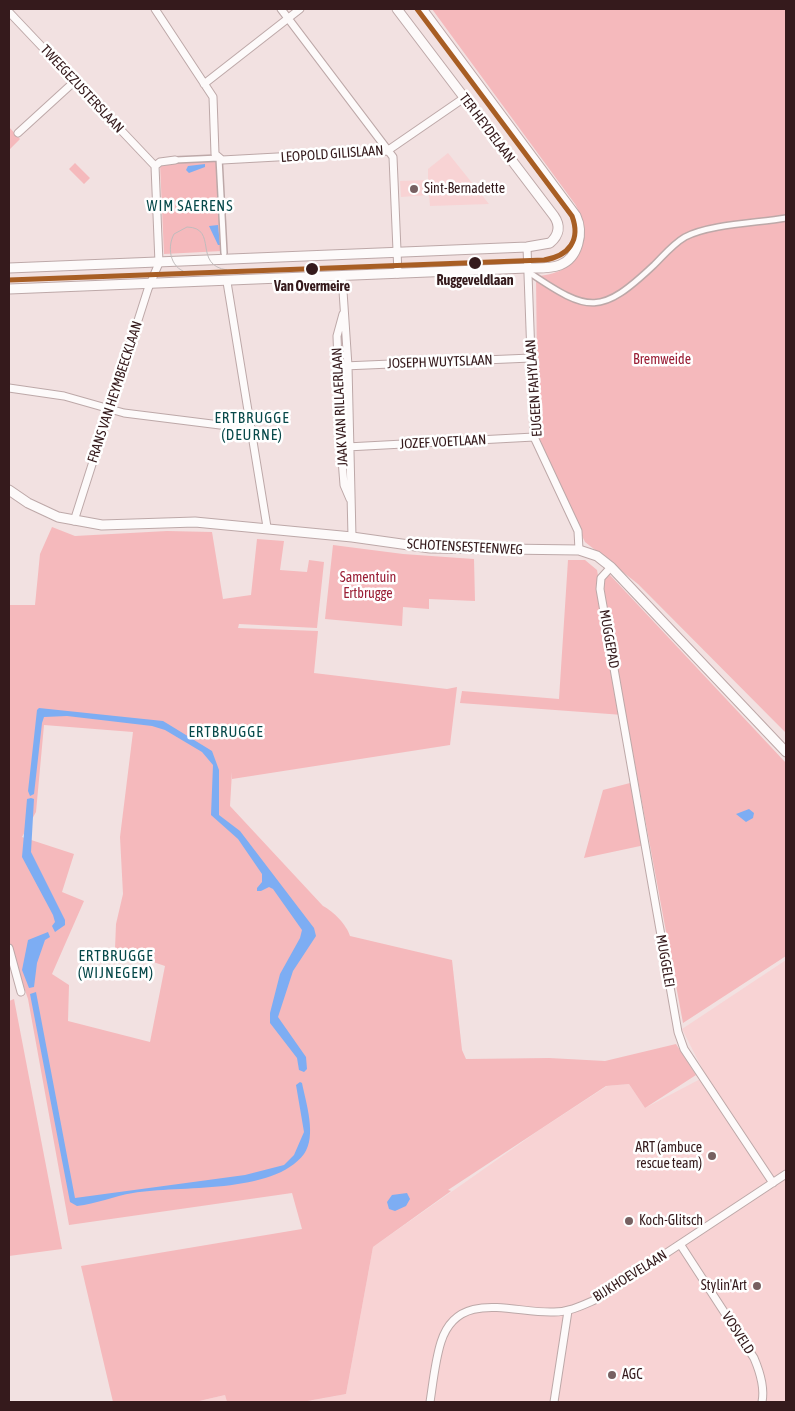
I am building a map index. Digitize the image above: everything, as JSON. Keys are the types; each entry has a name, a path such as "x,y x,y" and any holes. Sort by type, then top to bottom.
{"street":[{"path":"155,9 213,97 224,256"},
{"path":"281,9 393,157 398,274"},
{"path":"204,84 300,9"},
{"name":"TER HEYDELAAN","path":"397,9 557,220 557,235 552,241 543,246 527,247"},
{"name":"TER HEYDELAAN","path":"422,9 579,221 580,232 574,252 561,264 528,271"},
{"name":"TWEEGEZUSTERSLAAN","path":"9,12 155,166"},
{"path":"18,133 75,81"},
{"name":"LEOPOLD GILISLAAN","path":"217,156 222,160 387,151 464,98"},
{"path":"160,263 155,166 160,162 217,156"},
{"path":"9,289 226,282 269,278 528,271 577,301 605,302 625,292 687,236 709,229 786,218"},
{"path":"9,268 160,263 224,256 527,247"},
{"name":"EUGEEN FAHYLAAN","path":"527,247 534,437 578,531 579,550"},
{"name":"FRANS VAN HEYMBEECKLAAN","path":"74,522 150,285 160,263"},
{"name":"JAAK VAN RILLAERLAAN","path":"342,276 348,366 353,504 352,537"},
{"path":"226,282 267,527"},
{"name":"JAAK VAN RILLAERLAAN","path":"344,309 337,336 338,366 344,485 353,504"},
{"name":"JOSEPH WUYTSLAAN","path":"338,366 531,358"},
{"path":"9,388 52,393 124,413 252,429"},
{"name":"JOZEF VOETLAAN","path":"342,447 534,437"},
{"name":"SCHOTENSESTEENWEG","path":"9,490 46,512 74,522 102,525 195,522 267,527 430,548 579,550 598,556 611,567 786,752"},
{"name":"MUGGEPAD","path":"611,567 601,578 600,588 623,715"},
{"name":"MUGGELEI","path":"623,715 679,1036 684,1049 773,1183"},
{"path":"9,948 21,992"},
{"name":"BIJKHOEVELAAN","path":"430,1402 441,1342 446,1330 456,1319 471,1309 487,1306 552,1312 568,1311 597,1299 786,1174"},
{"name":"VOSVELD","path":"680,1244 754,1358 760,1371 763,1388 762,1402"},
{"path":"554,1402 568,1311"}],"shaded area":[{"path":"448,153 489,204 430,206 429,195 401,197 400,181 428,180 428,169"},
{"path":"786,960 786,1402 302,1402 346,1394 373,1247 538,1131 607,1086 629,1084 645,1108 706,1076 682,1029"},
{"path":"225,1395 227,1402 195,1402"}],"green space":[{"name":"Bremweide","path":"432,9 786,9 786,733 638,584 585,542 538,444 536,277 560,271 572,263 578,256 584,240 582,222 575,204"},
{"path":"9,127 20,139 9,150"},
{"path":"217,161 222,251 164,254 160,164"},
{"path":"75,163 90,178 84,184 69,169"},
{"path":"52,527 75,536 167,531 212,532 223,599 251,595 257,539 284,541 280,570 307,572 309,560 324,562 317,628 239,624 238,628 318,631 314,673 447,689 457,687 450,745 232,779 232,772 230,806 323,906 339,919 346,927 350,936 452,960 462,1050 466,1059 549,1058 605,1061 676,1044 696,1075 645,1108 629,1084 606,1086 448,1190 451,1191 373,1247 346,1394 302,1402 227,1402 225,1395 195,1402 113,1402 81,1266 302,1229 292,1193 69,1225 28,999 9,943 9,605 35,605 40,554","holes":["44,725 133,732 120,837 123,894 116,924 115,949 165,966 150,1042 68,1021 69,985 52,974 84,901 62,892 74,854 22,837 36,812"]},
{"name":"Samentuin Ertbrugge","path":"333,545 403,554 474,559 475,601 429,599 429,609 403,607 402,626 325,619"},
{"path":"568,560 585,560 597,570 623,715 460,703 462,691 559,699"},
{"path":"610,575 786,763 786,956 683,1023 602,587 605,576"},
{"path":"634,782 645,845 584,858 603,790"},
{"path":"14,999 62,1249 9,1256 9,1001"}],"water":[{"path":"205,164 205,167 189,173 186,170 188,166"},
{"path":"218,225 220,245 218,245 209,226"},
{"path":"39,708 163,721 212,751 219,770 219,815 240,831 314,928 316,936 293,971 278,1017 306,1057 307,1069 304,1072 299,1070 297,1058 270,1023 270,1013 280,974 300,938 302,930 273,889 269,887 257,891 262,882 262,874 238,839 211,815 213,765 202,752 165,730 152,726 67,716 44,717 34,794 30,796 28,791 37,710"},
{"path":"27,799 34,799 31,852 65,920 65,925 55,932 52,926 55,922 53,915 22,857"},
{"path":"749,809 754,813 753,818 746,822 736,814"},
{"path":"48,932 50,937 45,940 37,963 34,987 29,988 22,970 28,940"},
{"path":"36,992 75,1198 245,1175 284,1165 294,1155 304,1132 296,1085 300,1082 302,1083 306,1100 310,1129 308,1147 304,1154 290,1167 271,1176 248,1182 224,1186 133,1193 77,1206 70,1202 30,994"},
{"path":"407,1193 410,1199 406,1206 395,1211 389,1209 387,1202 392,1195"}],"tram line":[{"path":"190,273 178,268 174,264 170,246 174,234 187,227 202,233 210,261 217,267 227,270"}],"transit line":[{"path":"9,280 544,260 560,255 571,246 574,239 575,232 572,216 417,9"}],"place":[{"name":"Sint-Bernadette","path":"414,189"},
{"name":"Ruggeveldlaan","path":"475,263"},
{"name":"Van Overmeire","path":"312,269"},
{"name":"ART (ambuce rescue team)","path":"712,1156"},
{"name":"Koch-Glitsch","path":"629,1221"},
{"name":"Stylin'Art","path":"757,1286"},
{"name":"AGC","path":"612,1375"}],"district":[{"name":"WIM SAERENS","path":"190,206"},
{"name":"ERTBRUGGE (DEURNE)","path":"252,426"},
{"name":"ERTBRUGGE","path":"226,732"},
{"name":"ERTBRUGGE (WIJNEGEM)","path":"116,964"}]}
